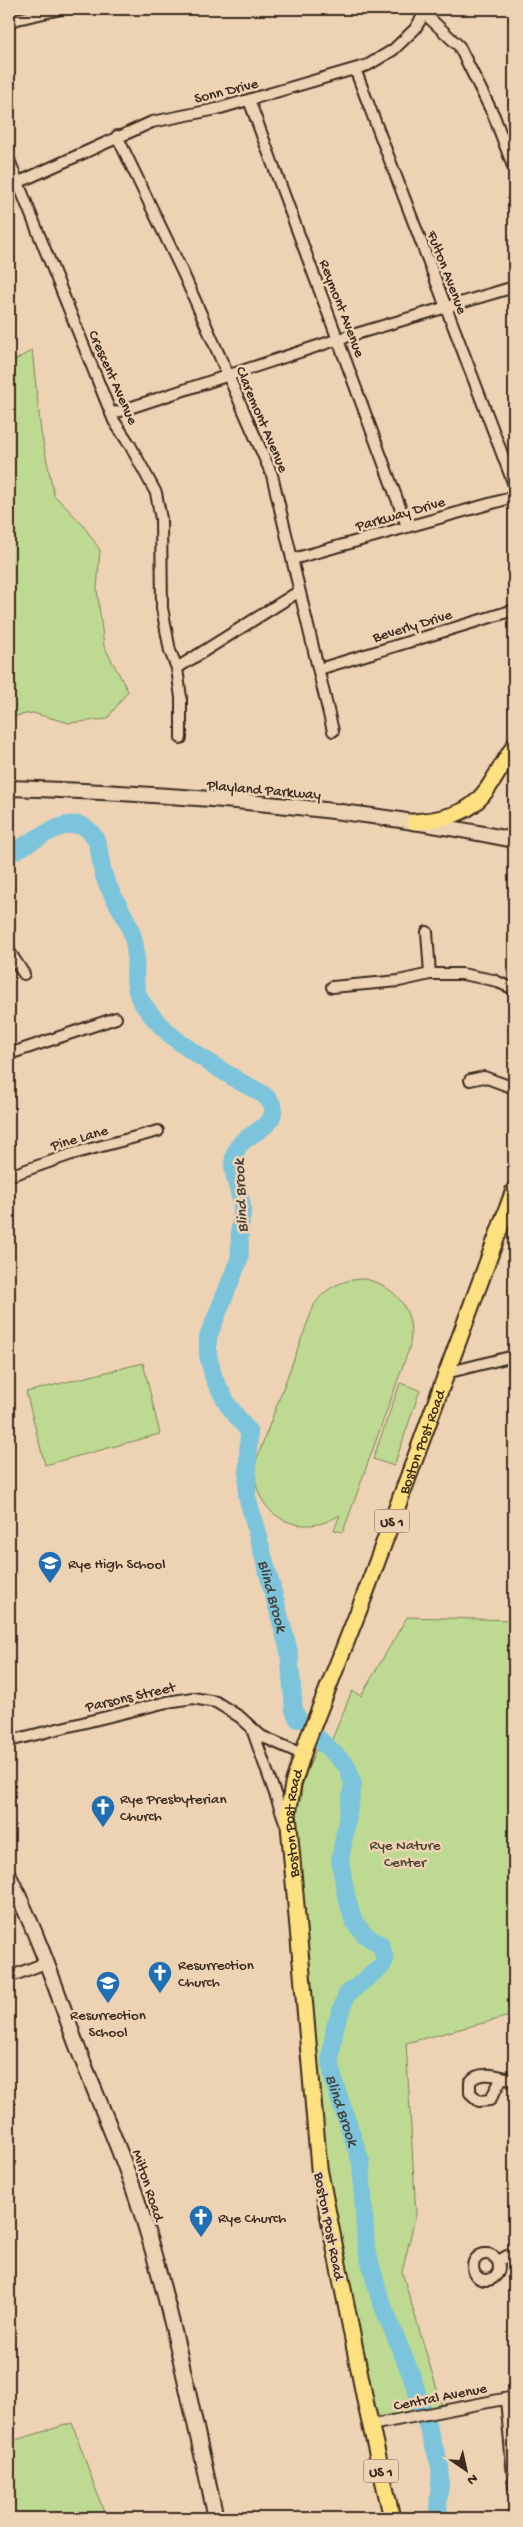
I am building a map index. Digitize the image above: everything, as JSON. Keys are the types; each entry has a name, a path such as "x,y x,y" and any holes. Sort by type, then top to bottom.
{"main road":[{"path":"414,822 446,819 468,810 492,785 514,746"},
{"name":"Boston Post Road","path":"392,2518 371,2425 319,2168 288,1830 290,1800 302,1754 514,1190"}],"street":[{"path":"9,21 61,9"},
{"path":"425,11 459,46 494,116 514,169"},
{"name":"Sonn Drive","path":"17,183 117,136 152,122 249,100 368,65 393,50 415,29 425,11"},
{"name":"Fulton Avenue","path":"356,70 514,485"},
{"name":"Reymont Avenue","path":"249,100 407,526"},
{"name":"Claremont Avenue","path":"117,136 183,273 272,475 293,559 298,592 319,669 333,731"},
{"name":"Crescent Avenue","path":"9,160 111,414 156,493 161,519 162,608 170,651 177,668 181,698 181,738"},
{"path":"111,414 339,339 514,287"},
{"name":"Parkway Drive","path":"293,559 514,497"},
{"path":"177,668 298,592"},
{"name":"Beverly Drive","path":"319,669 514,610"},
{"name":"Playland Parkway","path":"9,788 231,801 414,822 514,840"},
{"path":"427,932 430,974"},
{"path":"9,951 24,974"},
{"path":"332,987 399,981 430,974 462,974 492,980 514,988"},
{"path":"9,1054 116,1018"},
{"path":"470,1080 484,1077 514,1088"},
{"name":"Pine Lane","path":"9,1176 72,1154 158,1131"},
{"path":"446,1373 514,1356"},
{"name":"Parsons Street","path":"9,1741 193,1698 216,1702 240,1717 272,1742 302,1754"},
{"path":"252,1728 288,1830"},
{"name":"Milton Road","path":"9,1876 48,1962 76,2042 116,2139 138,2204 172,2327 216,2518"},
{"path":"9,1977 48,1962"},
{"path":"502,2078 514,2080"},
{"path":"498,2261 514,2252"},
{"path":"510,2398 514,2487"},
{"name":"Central Avenue","path":"371,2425 510,2398"}],"green space":[{"path":"32,350 41,432 54,495 83,525 100,550 97,589 104,646 128,691 107,719 69,723 33,713 9,717 9,364"},
{"path":"365,1279 387,1288 403,1304 410,1324 409,1349 343,1532 334,1530 340,1515 324,1523 308,1525 292,1523 279,1517 268,1508 260,1495 256,1479 256,1461 314,1305 324,1293 336,1285 342,1282"},
{"path":"143,1363 160,1434 45,1465 26,1392"},
{"path":"400,1383 420,1390 394,1466 373,1459"},
{"name":"Rye Nature Center","path":"407,1617 514,1620 514,2015 406,2043 416,2214 402,2272 442,2406 376,2419 330,2196 295,1845 296,1804 301,1800 302,1784 315,1751 321,1749 326,1754 352,1691 361,1696"},
{"path":"72,2423 106,2518 9,2518 9,2442"}],"waterway":[{"name":"Blind Brook","path":"9,853 57,828 68,825 77,825 91,832 99,848 106,882 132,933 135,949 136,987 141,1001 160,1025 183,1045 266,1096 273,1106 273,1114 270,1120 265,1126 245,1139 236,1151 234,1158 234,1172 242,1210 240,1256 208,1337 208,1355 214,1379 228,1405 249,1432 247,1496 289,1651 294,1710 298,1719"},
{"name":"Blind Brook","path":"319,1739 347,1766 353,1784 340,1861 346,1895 354,1922 365,1935 381,1945 385,1959 382,1966 347,1994 335,2027 330,2060 334,2082 361,2162 366,2247 380,2299 412,2377 440,2466 439,2518"}],"place":[{"name":"Rye High School","path":"50,1584"},
{"name":"Rye Presbyterian Church","path":"103,1828"},
{"name":"Resurrection Church","path":"160,1994"},
{"name":"Resurrection School","path":"108,2004"},
{"name":"Rye Church","path":"201,2238"}]}
